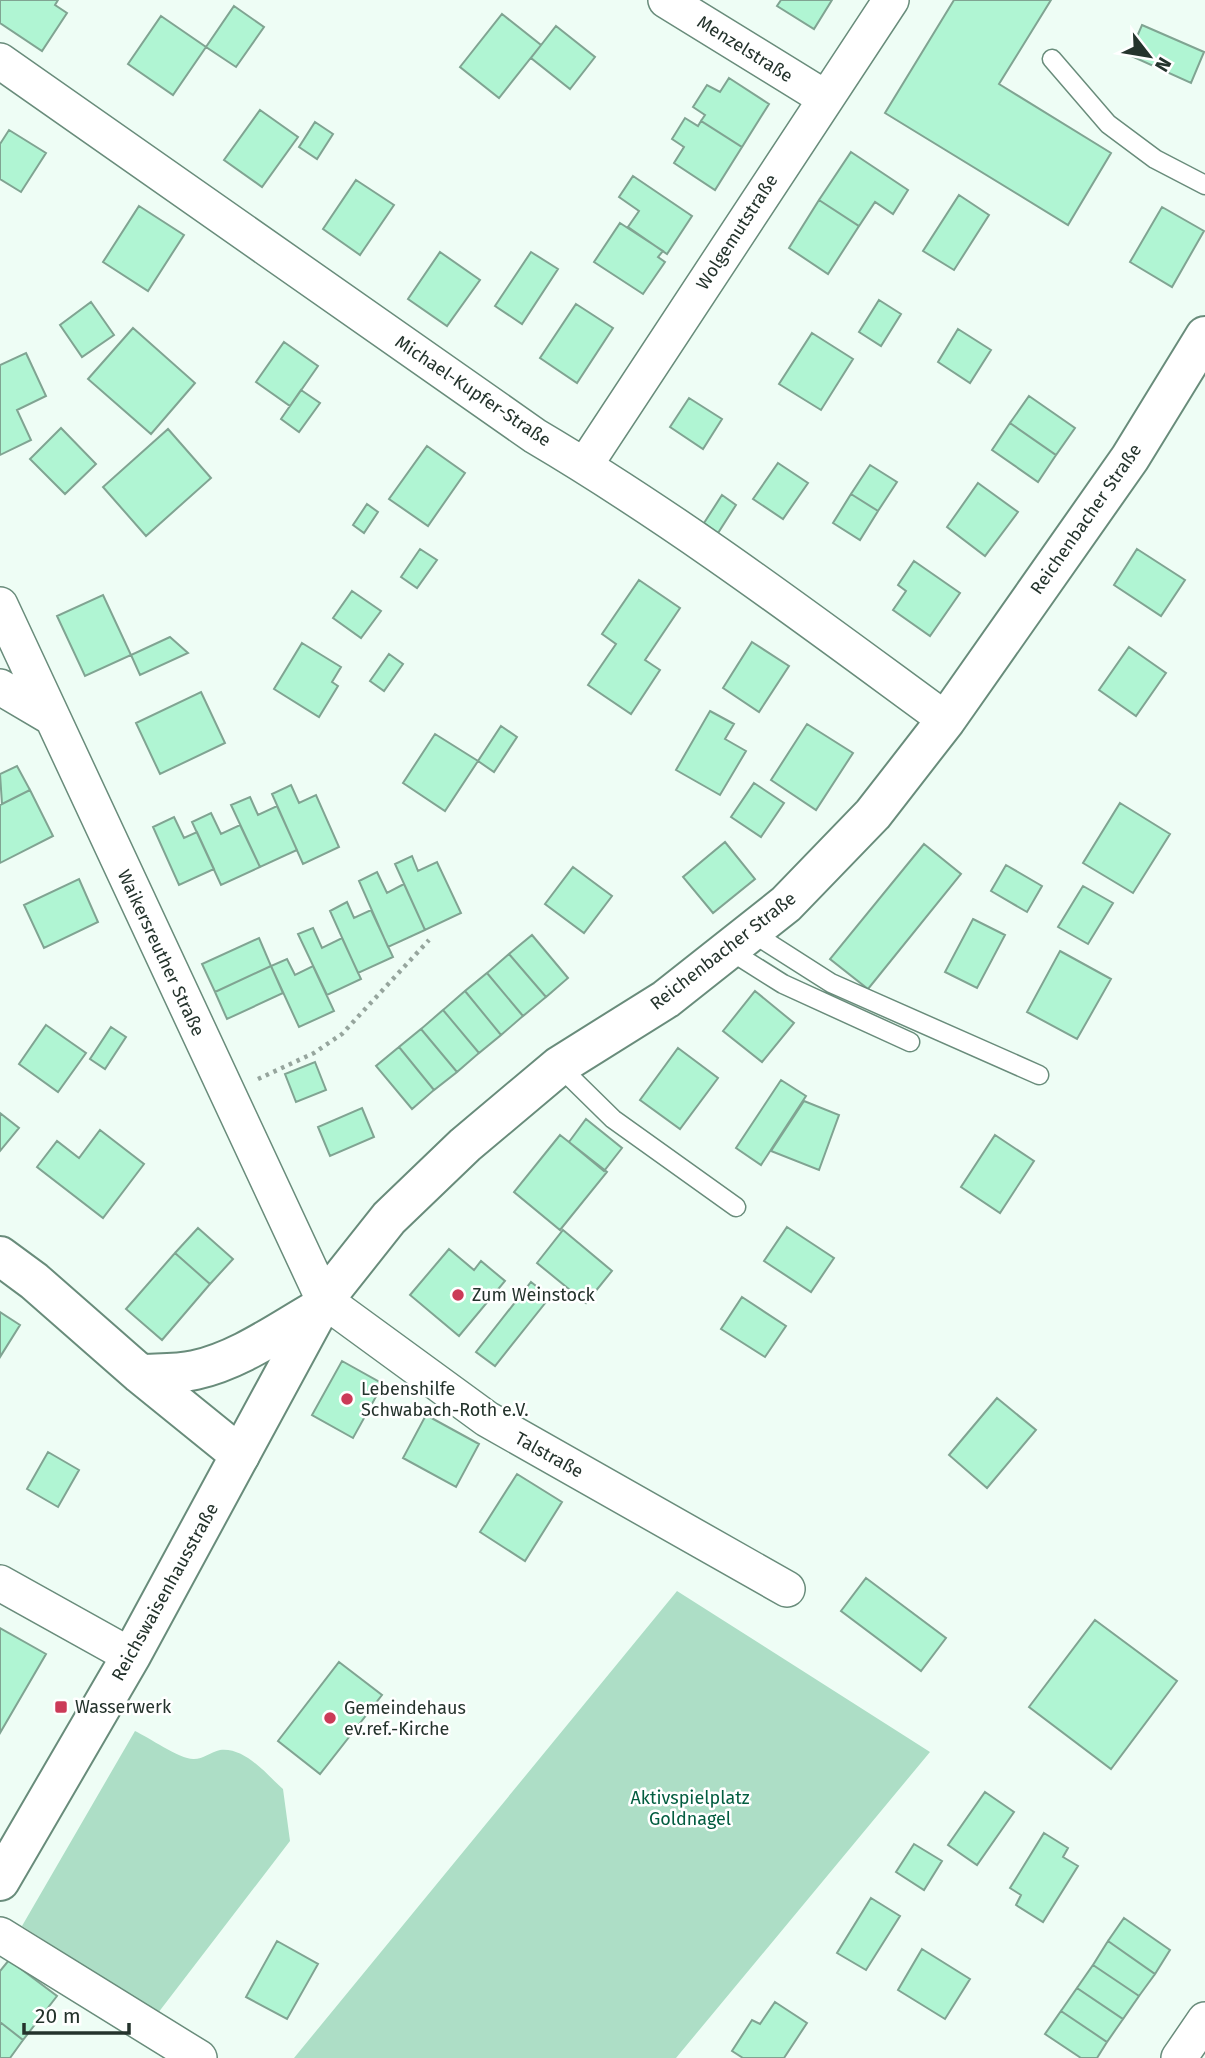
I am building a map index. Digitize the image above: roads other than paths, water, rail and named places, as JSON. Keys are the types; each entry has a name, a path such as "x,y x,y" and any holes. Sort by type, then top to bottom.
{"main road":[{"name":"Reichenbacher Straße","path":"321,1304 389,1218 465,1145 559,1066 666,999 786,904 873,814 946,720 1130,458 1205,336"},
{"path":"0,1256 34,1281 140,1374 240,1455"},
{"path":"140,1374 191,1371 216,1364 242,1353 321,1304"},
{"name":"Reichswaisenhausstraße","path":"0,1881 131,1656 321,1304"}],"street":[{"name":"Menzelstraße","path":"666,0 825,98"},
{"name":"Wolgemutstraße","path":"585,465 891,0"},
{"name":"Michael-Kupfer-Straße","path":"0,61 535,436 585,465 756,581 946,720"},
{"name":"Waikersreuther Straße","path":"0,605 321,1304"},
{"path":"0,687 51,717"},
{"name":"Talstraße","path":"321,1304 487,1419 787,1589"},
{"path":"0,1583 131,1656"},
{"path":"0,1935 199,2058"},
{"path":"1178,2058 1205,2020"}],"lane":[{"path":"1052,59 1108,124 1155,159 1205,185"},
{"path":"740,941 783,984 910,1042"},
{"path":"740,941 1039,1075"},
{"path":"559,1066 613,1119 736,1207"}],"place":[{"name":"Zum Weinstock","path":"458,1295"},
{"name":"Lebenshilfe Schwabach-Roth e.V.","path":"347,1399"},
{"name":"Wasserwerk","path":"61,1707"},
{"name":"Gemeindehaus ev.ref.-Kirche","path":"330,1718"}],"park label":[{"name":"Aktivspielplatz Goldnagel","path":"690,1808"}]}
